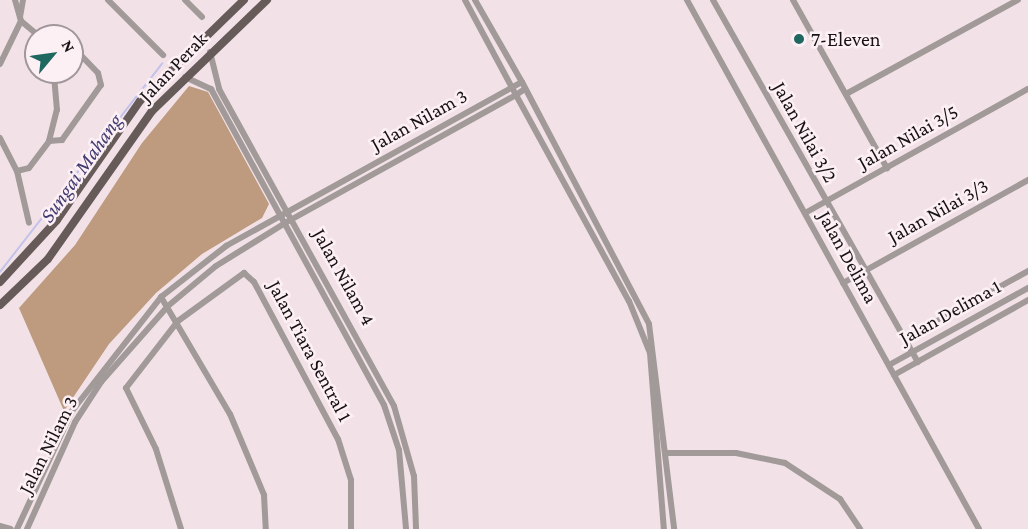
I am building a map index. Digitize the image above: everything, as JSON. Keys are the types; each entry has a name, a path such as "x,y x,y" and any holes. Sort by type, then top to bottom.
{"main road":[{"name":"Jalan Perak","path":"0,282 57,220 140,101 244,0"},
{"name":"Jalan Perak","path":"0,305 48,259 130,140 185,77 265,1"}],"street":[{"path":"15,0 20,19 26,24"},
{"path":"0,64 3,40 20,19 23,0"},
{"path":"108,0 163,55"},
{"path":"185,0 202,17"},
{"path":"465,0 638,320 650,353 660,453 664,529"},
{"path":"475,0 522,82 650,324 669,453 674,529"},
{"name":"Jalan Delima","path":"687,0 979,529"},
{"name":"Jalan Nilai 3/2","path":"713,0 864,272 918,362"},
{"path":"793,0 887,168"},
{"path":"846,94 1018,0"},
{"name":"Jalan Nilam 4","path":"210,52 219,89 289,211 394,406 414,476 416,529"},
{"path":"49,141 62,140 101,85 98,72 84,58"},
{"name":"Jalan Nilam 4","path":"185,77 211,88 384,405 399,450 406,529"},
{"name":"Jalan Nilam 3","path":"17,529 72,411 161,297 226,246 522,82"},
{"path":"17,171 29,168 49,141 57,110 55,84"},
{"name":"Jalan Nilam 3","path":"27,529 75,422 101,382 168,306 216,266 285,223 525,89"},
{"name":"Jalan Nilai 3/5","path":"805,213 1028,89"},
{"path":"0,138 17,171 29,223"},
{"name":"Jalan Nilai 3/3","path":"843,283 1028,180"},
{"path":"905,339 1028,271"},
{"name":"Jalan Tiara Sentral 1","path":"178,321 236,275 252,278 338,439 351,480 351,529"},
{"name":"Jalan Delima 1","path":"889,365 1028,288"},
{"path":"161,297 178,321 231,414 264,496 266,529"},
{"name":"Jalan Delima 1","path":"894,375 1028,300"},
{"path":"178,321 126,393 156,449 181,529"},
{"path":"660,453 736,453 785,463 840,499 860,529"},
{"path":"0,526 11,529"}],"shaded area":[{"path":"189,86 208,92 269,204 262,218 202,254 156,293 109,344 64,411 19,308 75,245 142,143"}],"waterway":[{"name":"Sungai Mahang","path":"0,272 162,64"}],"place":[{"name":"7-Eleven","path":"799,39"}]}
